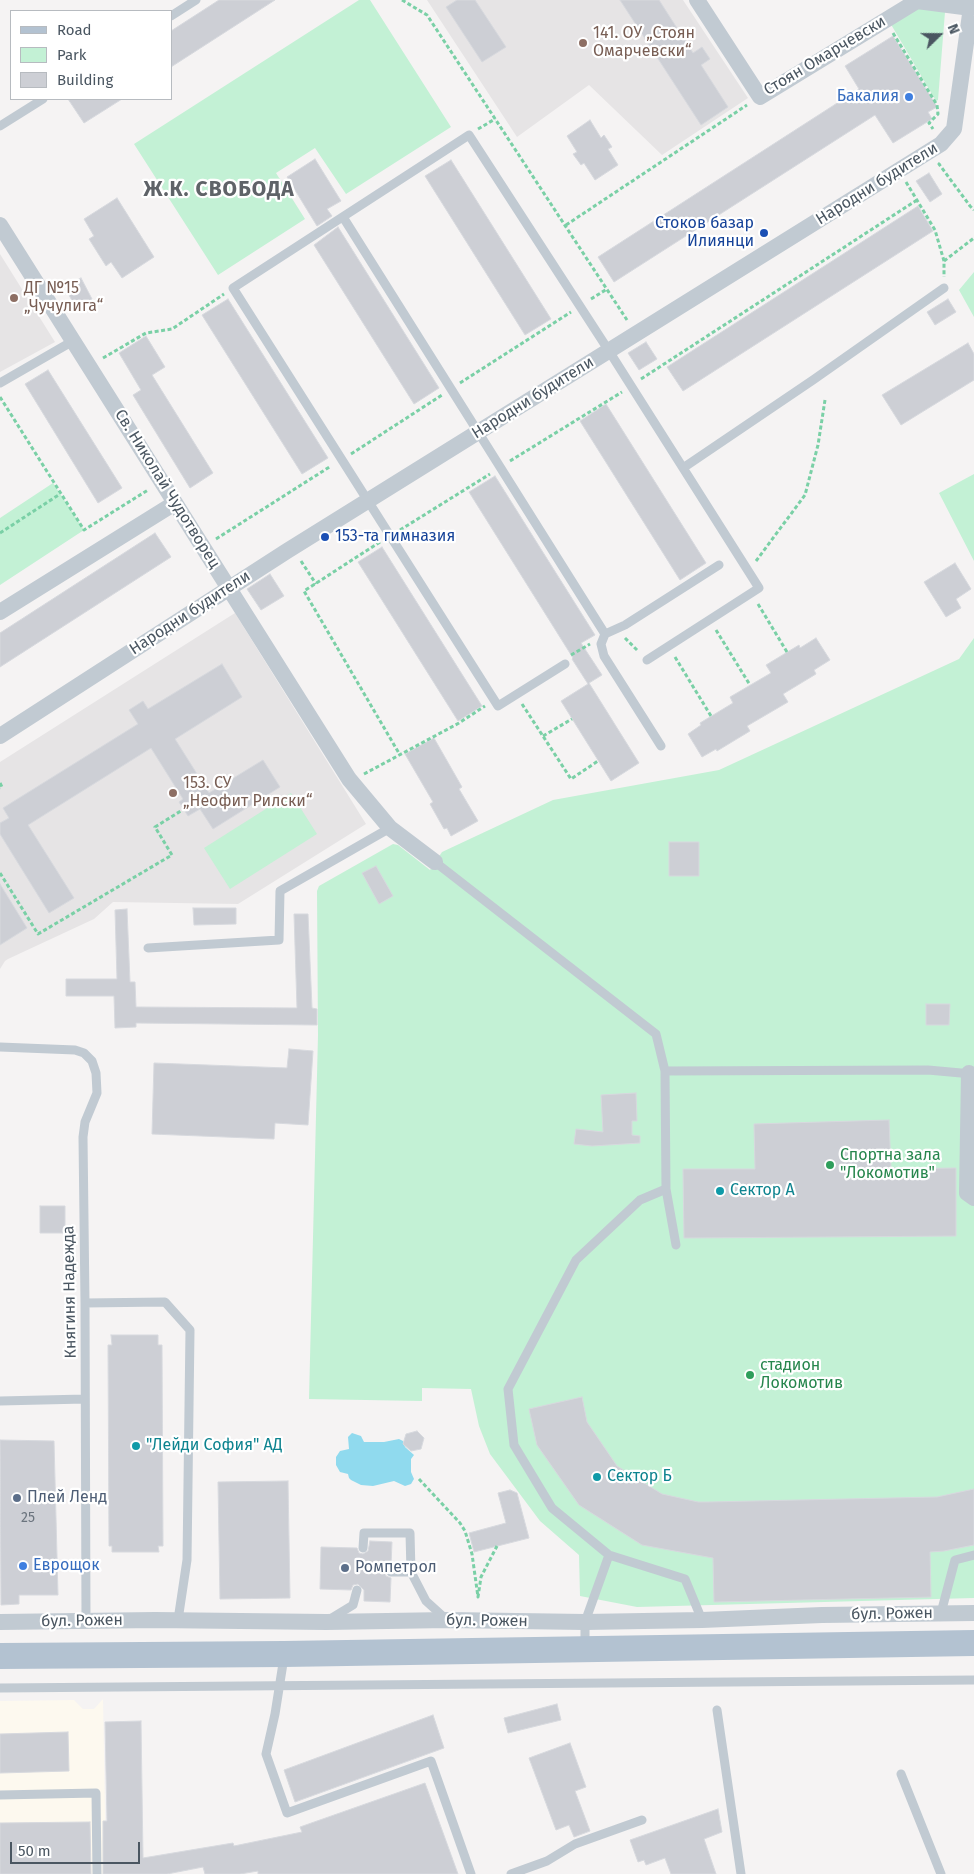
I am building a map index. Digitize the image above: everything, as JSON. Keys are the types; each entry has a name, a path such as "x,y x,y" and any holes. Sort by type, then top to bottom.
{"main road":[{"name":"бул. Рожен","path":"0,1656 284,1654 974,1643"}],"street":[{"name":"Стоян Омарчевски","path":"697,0 760,97 917,0 971,4"},
{"name":"Народни будители","path":"0,736 229,588 942,144 954,129 971,29 971,4"},
{"name":"Св. Николай Чудотворец","path":"0,225 349,779 390,828 435,862"},
{"path":"0,612 175,503"},
{"path":"971,1074 966,1193 974,1198"},
{"name":"бул. Рожен","path":"0,1622 178,1620 585,1622 974,1613"}],"lane":[{"path":"172,15 196,0"},
{"path":"0,126 41,100"},
{"path":"565,664 498,706 233,288 469,135 759,588 648,660"},
{"path":"343,217 605,634"},
{"path":"682,468 813,380 944,288"},
{"path":"0,384 73,342"},
{"path":"661,746 604,656 601,644 605,634 615,630 719,565"},
{"path":"148,948 279,940 280,891 390,828"},
{"path":"435,862 656,1034 664,1071 666,1189 676,1245"},
{"name":"Княгиня Надежда","path":"0,1047 75,1050 84,1053 92,1061 96,1073 97,1093 85,1122 83,1137 86,1622"},
{"path":"664,1071 928,1070 971,1074"},
{"path":"666,1189 640,1200 576,1260 508,1390 514,1445 552,1508 609,1556 685,1579 702,1620"},
{"path":"85,1303 165,1302 190,1330 187,1560 178,1620"},
{"path":"0,1402 85,1399"},
{"path":"364,1548 364,1533 410,1533 411,1572 426,1601 448,1620"},
{"path":"941,1613 955,1560 974,1555"},
{"path":"585,1649 585,1622 609,1556"},
{"path":"391,1572 411,1572"},
{"path":"326,1622 352,1605 357,1590"},
{"path":"284,1654 275,1714 266,1754 287,1813 431,1761 472,1874"},
{"path":"0,1688 974,1680"},
{"path":"717,1710 741,1874"},
{"path":"901,1774 941,1874"},
{"path":"0,1795 96,1793 97,1874"},
{"path":"511,1874 547,1861 576,1844 642,1820"}],"path":[{"path":"402,0 427,15 636,334"},
{"path":"885,20 937,105 938,114 929,123 942,144"},
{"path":"566,225 760,97"},
{"path":"469,135 495,119"},
{"path":"939,164 973,207"},
{"path":"898,170 935,230 944,261 944,288"},
{"path":"400,755 304,592 390,536 631,386 917,200"},
{"path":"944,261 974,238"},
{"path":"89,367 146,333 172,329 233,288"},
{"path":"203,547 607,289"},
{"path":"0,397 84,530 161,481"},
{"path":"746,569 757,560 805,495 818,445 825,400"},
{"path":"0,533 60,494"},
{"path":"293,548 316,584"},
{"path":"751,593 787,652"},
{"path":"710,620 750,685"},
{"path":"615,630 648,660"},
{"path":"668,646 710,716"},
{"path":"516,695 571,779 598,761"},
{"path":"370,771 459,723 494,700"},
{"path":"542,736 572,719"},
{"path":"0,783 2,787 0,788"},
{"path":"0,873 38,934 172,855 155,827 184,809"},
{"path":"419,1479 465,1531 472,1554 478,1598 481,1577 497,1546"}],"shaded area":[{"name":"141. ОУ „Стоян Омарчевски“","path":"427,0 683,0 748,98 662,155 589,85 517,137"},
{"name":"ДГ №15 „Чучулига“","path":"0,254 55,342 0,372"},
{"name":"153. СУ „Неофит Рилски“","path":"235,613 366,824 238,904 113,902 94,919 8,959 0,969 0,762"},
{"path":"103,1699 106,1874 0,1874 0,1701 74,1700 83,1709 94,1709"}],"green space":[{"path":"359,0 370,0 451,127 346,194 315,148 276,173 305,219 218,275 134,144"},
{"path":"922,4 945,12 938,100 936,101 889,21"},
{"path":"974,272 974,317 959,290"},
{"path":"974,474 974,561 939,493"},
{"path":"53,483 84,530 0,585 0,518"},
{"path":"974,638 974,1598 637,1607 580,1596 579,1555 540,1521 490,1454 479,1426 471,1389 422,1388 422,1401 309,1399 318,1035 317,891 319,886 393,844 398,845 430,870 442,852 553,800 719,770 959,659"},
{"path":"291,793 317,834 230,889 204,848"}],"water":[{"path":"352,1433 361,1436 364,1442 384,1442 399,1439 403,1441 405,1447 414,1455 411,1459 411,1472 414,1479 411,1484 405,1486 394,1481 373,1486 361,1485 351,1480 348,1474 340,1472 336,1465 336,1457 340,1451 349,1449 348,1437"}],"building":[{"path":"219,0 275,0 172,66 172,30"},
{"path":"457,0 475,0 506,47 482,62 446,7"},
{"path":"620,0 659,0 693,53 702,47 710,59 701,65 728,107 701,125"},
{"path":"893,36 937,107 928,112 932,119 893,143 875,115 614,282 598,257 859,89 845,66"},
{"path":"69,100 120,100 84,123"},
{"path":"590,120 601,138 604,135 612,147 608,149 618,165 595,180 584,163 581,165 573,154 577,152 567,136"},
{"path":"315,159 341,201 327,209 332,216 317,226 287,177"},
{"path":"451,160 551,319 525,335 425,176"},
{"path":"929,173 942,194 930,202 916,181"},
{"path":"117,198 154,257 122,278 111,262 106,266 89,239 94,236 84,219"},
{"path":"918,206 933,231 683,391 667,367"},
{"path":"338,227 439,388 414,404 314,245"},
{"path":"81,278 92,299 76,308 69,295 72,293 68,285"},
{"path":"228,299 328,458 302,474 202,315"},
{"path":"948,299 956,312 935,325 927,312"},
{"path":"146,336 165,367 152,375 213,473 190,488 133,395 141,390 119,353"},
{"path":"646,342 657,359 639,370 628,353"},
{"path":"968,343 974,354 974,380 901,425 882,395"},
{"path":"48,370 122,488 98,503 25,384"},
{"path":"606,404 706,563 680,580 580,421"},
{"path":"495,476 595,635 581,643 602,675 589,683 639,763 611,781 561,701 588,684 469,492"},
{"path":"155,533 171,557 0,667 0,633"},
{"path":"382,547 482,706 458,721 358,562"},
{"path":"955,563 971,589 956,599 961,608 946,617 924,582"},
{"path":"270,574 284,596 261,610 247,589"},
{"path":"816,638 830,660 814,670 816,674 783,694 788,702 747,726 750,731 717,751 716,749 702,757 688,734 701,725 700,723 733,703 730,697 771,673 766,665 799,645 800,648"},
{"path":"222,664 242,697 175,739 209,793 263,760 280,787 213,829 200,809 188,816 179,802 183,799 151,748 28,825 74,898 49,913 0,834 0,823 9,818 3,808 138,724 129,710 143,701 148,709"},
{"path":"434,738 462,787 459,789 478,821 451,836 447,828 444,829 430,804 433,802 405,754"},
{"path":"669,842 699,842 699,876 669,876"},
{"path":"376,866 393,896 379,904 362,873"},
{"path":"0,884 27,928 0,945"},
{"path":"193,908 236,908 236,924 194,925"},
{"path":"127,909 130,982 135,982 136,1007 297,1008 294,914 308,914 312,1008 317,1009 317,1025 136,1023 136,1027 115,1028 114,996 66,996 66,979 117,979 115,910"},
{"path":"926,1004 950,1004 949,1025 926,1025"},
{"path":"289,1049 313,1051 308,1125 275,1123 274,1139 152,1134 154,1063 287,1068"},
{"path":"636,1093 637,1121 632,1121 632,1135 640,1136 640,1143 592,1146 574,1144 576,1129 603,1132 601,1095"},
{"path":"889,1120 891,1169 956,1168 956,1236 684,1238 683,1169 755,1169 754,1124"},
{"path":"40,1206 65,1206 65,1233 40,1233"},
{"name":"\"Лейди София\" АД","path":"111,1335 158,1335 158,1345 162,1345 163,1546 158,1546 159,1552 112,1552 112,1546 109,1546 108,1345 112,1345"},
{"name":"Сектор Б","path":"582,1397 587,1422 617,1466 662,1494 698,1502 709,1502 937,1497 974,1489 974,1545 930,1552 931,1597 714,1602 713,1558 642,1545 579,1505 537,1445 529,1409"},
{"path":"417,1431 424,1438 421,1449 411,1451 403,1444 406,1434"},
{"path":"0,1440 54,1441 58,1595 19,1595 19,1604 1,1605"},
{"path":"288,1481 290,1598 220,1599 218,1482"},
{"path":"510,1490 517,1493 529,1538 474,1552 469,1533 506,1523 498,1493"},
{"path":"370,1541 392,1542 391,1566 387,1567 385,1572 386,1576 391,1578 390,1602 364,1601 364,1590 358,1584 353,1585 351,1590 320,1589 321,1547 357,1548 359,1553 363,1554 368,1551"},
{"path":"557,1704 561,1720 508,1733 504,1718"},
{"path":"433,1715 444,1748 295,1802 284,1770"},
{"path":"141,1721 143,1858 233,1843 234,1846 302,1832 300,1827 425,1783 458,1874 258,1874 258,1871 240,1874 205,1874 203,1867 167,1874 103,1874 103,1821 107,1821 105,1722"},
{"path":"68,1732 69,1771 0,1773 0,1734"},
{"path":"570,1743 586,1787 575,1791 590,1831 574,1837 569,1825 556,1830 529,1758"},
{"path":"718,1809 722,1832 704,1839 716,1874 671,1874 665,1858 646,1865 644,1860 638,1862 630,1840"},
{"path":"90,1822 91,1874 0,1874 0,1823"}],"place":[{"name":"141. ОУ „Стоян Омарчевски“","path":"583,43"},
{"name":"Бакалия","path":"909,97"},
{"name":"Стоков базар Илиянци","path":"764,233"},
{"name":"ДГ №15 „Чучулига“","path":"14,298"},
{"name":"153-та гимназия","path":"325,537"},
{"name":"153. СУ „Неофит Рилски“","path":"173,793"},
{"name":"Спортна зала \"Локомотив\"","path":"830,1165"},
{"name":"Сектор А","path":"720,1191"},
{"name":"стадион Локомотив","path":"750,1375"},
{"name":"\"Лейди София\" АД","path":"136,1446"},
{"name":"Сектор Б","path":"597,1477"},
{"name":"Плей Ленд","path":"17,1498"},
{"name":"Еврощок","path":"23,1566"},
{"name":"Ромпетрол","path":"345,1568"}],"district":[{"name":"Ж.К. СВОБОДА","path":"219,190"}]}
